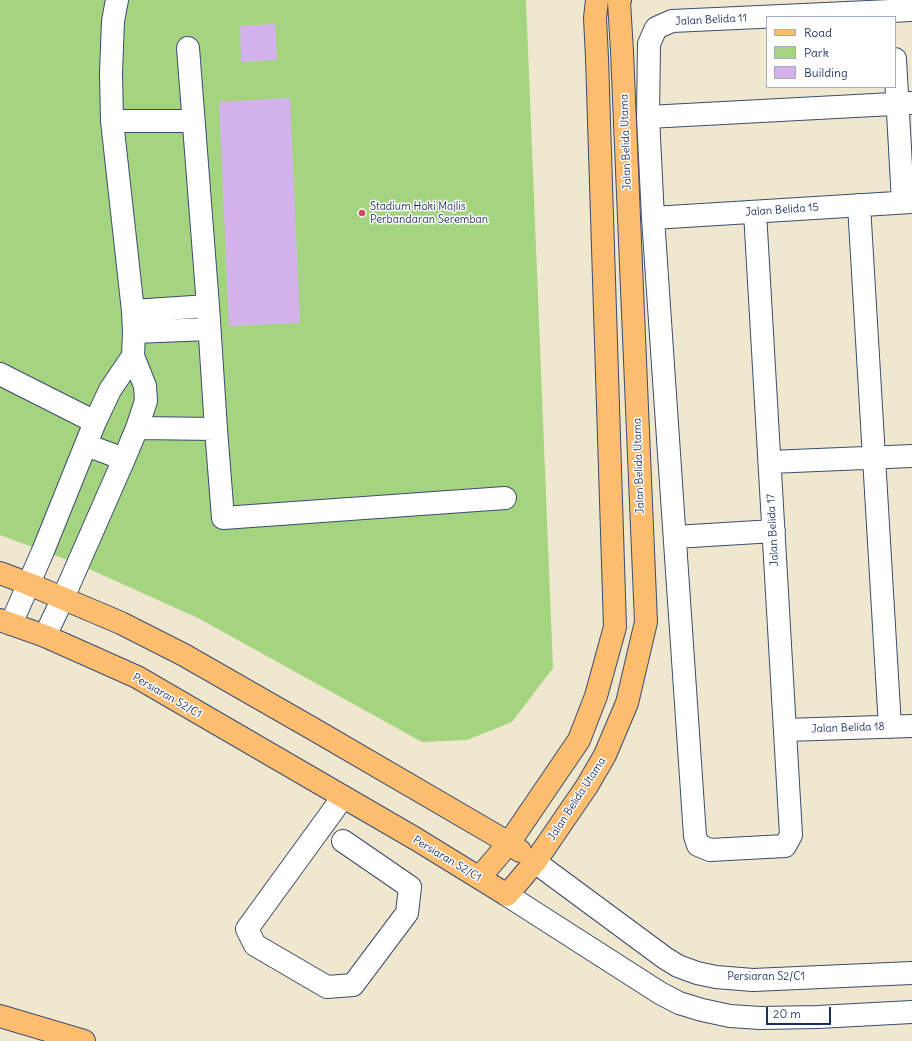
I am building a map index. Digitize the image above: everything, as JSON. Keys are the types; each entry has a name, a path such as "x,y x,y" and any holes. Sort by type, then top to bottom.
{"main road":[{"path":"479,878 509,843 579,740 596,696 615,627 595,18 597,0"},
{"name":"Jalan Belida Utama","path":"508,895 535,862 587,786 605,755 627,703 646,622 620,0"},
{"path":"0,573 121,623 184,655 509,843 535,862"},
{"name":"Persiaran S2/C1","path":"5,622 45,636 137,678 343,797 508,895"},
{"path":"0,1016 84,1041"}],"street":[{"path":"45,636 124,459 146,401 145,386 133,356 133,322 112,121 111,74 113,21 117,0"},
{"name":"Jalan Belida 11","path":"814,16 899,13"},
{"name":"Jalan Belida 11","path":"766,18 672,21 656,28 649,44 648,117 653,218 695,836 698,845 710,850 785,846"},
{"path":"188,48 223,518 505,498"},
{"path":"896,64 905,104 908,202"},
{"path":"648,117 905,104"},
{"path":"112,121 193,121"},
{"name":"Jalan Belida 15","path":"653,218 908,202"},
{"path":"858,205 890,726"},
{"name":"Jalan Belida 17","path":"755,212 790,835 785,846"},
{"path":"133,322 208,306"},
{"path":"133,322 209,329"},
{"path":"5,622 29,584 95,422 110,390 133,356"},
{"path":"0,374 95,422"},
{"path":"137,428 216,429"},
{"path":"86,445 124,459"},
{"path":"770,462 912,456"},
{"path":"675,537 774,531"},
{"name":"Jalan Belida 18","path":"785,730 912,726"},
{"path":"343,797 247,928 255,945 327,987 353,985 407,913 410,887 343,841"},
{"name":"Persiaran S2/C1","path":"535,862 665,958 678,966 697,973 716,977 753,980 912,973"},
{"name":"Persiaran S2/C1","path":"508,895 660,993 680,1003 702,1010 730,1016 760,1018 818,1017 912,1012"}],"green space":[{"path":"0,0 526,0 553,668 512,722 467,740 422,742 198,618 78,564 0,535"}],"building":[{"path":"275,24 277,60 241,62 240,26"},
{"path":"290,98 300,323 229,326 219,102"}],"place":[{"name":"Stadium Hoki Majlis Perbandaran Seremban","path":"362,213"}]}
